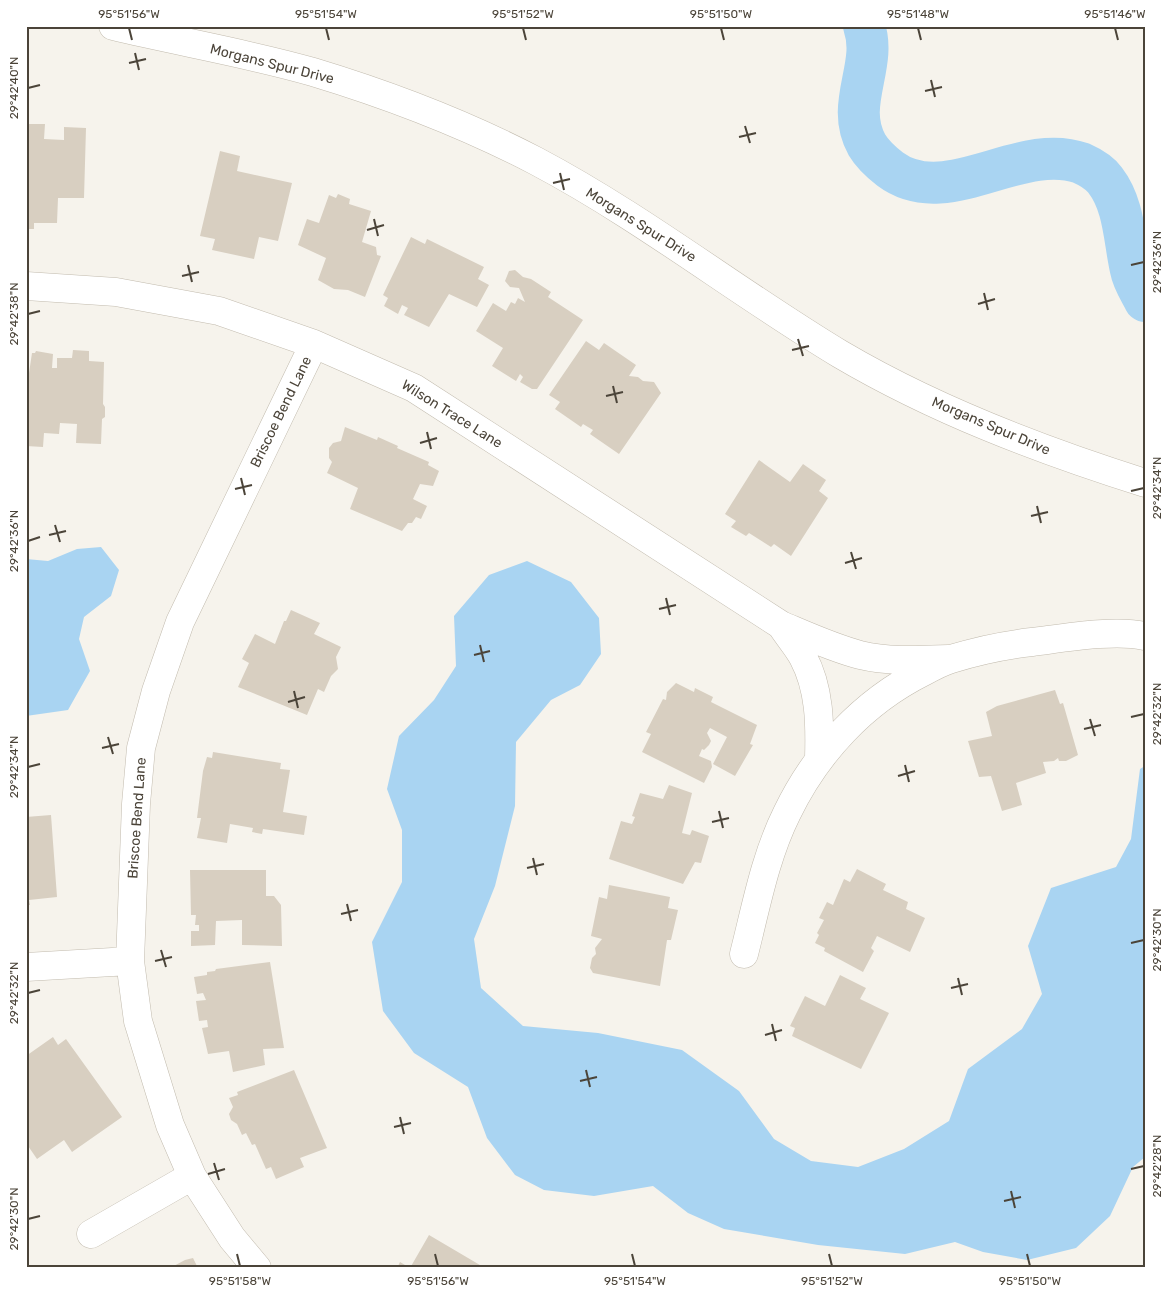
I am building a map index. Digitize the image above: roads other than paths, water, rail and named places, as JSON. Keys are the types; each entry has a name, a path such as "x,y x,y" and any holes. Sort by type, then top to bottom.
{"street":[{"name":"Morgans Spur Drive","path":"112,26 312,72 383,95 463,127 536,162 603,201 843,355 964,417 1083,464 1145,483"},
{"name":"Wilson Trace Lane","path":"26,286 116,292 219,311 314,344 414,388 780,625 823,643 862,656 903,661 949,659"},
{"name":"Briscoe Bend Lane","path":"257,1268 232,1238 192,1176 170,1126 138,1021 130,961 136,804 142,748 156,691 180,622 314,344"},
{"name":"Wilson Trace Lane","path":"780,625 803,658 816,690 820,722 819,759"},
{"path":"744,954 768,862 784,822 819,759 844,729 873,704 909,679 949,659 1013,644 1086,635 1145,636"},
{"path":"26,967 130,961"},
{"path":"91,1234 192,1176"}],"water":[{"path":"101,547 119,570 111,596 84,617 79,639 90,671 68,710 26,716 26,559 48,561 77,549"},
{"path":"527,561 571,582 599,618 601,654 580,685 551,700 516,742 515,806 495,886 474,939 481,988 523,1026 598,1033 682,1050 739,1091 774,1139 811,1161 858,1167 904,1149 949,1121 968,1069 1022,1029 1042,994 1028,946 1051,888 1116,867 1131,839 1140,769 1145,766 1145,1157 1133,1167 1110,1216 1076,1248 1027,1260 983,1252 955,1242 905,1254 818,1245 724,1229 688,1213 653,1186 594,1196 544,1190 515,1175 487,1138 468,1087 414,1053 383,1011 372,942 402,882 402,830 387,789 399,736 434,700 456,666 454,616 489,575"}],"waterway":[{"path":"864,26 867,56 859,115 861,130 867,145 877,158 890,169 912,180 935,183 959,180 1033,161 1057,159 1088,166 1103,177 1117,201 1132,274 1145,301"}]}
